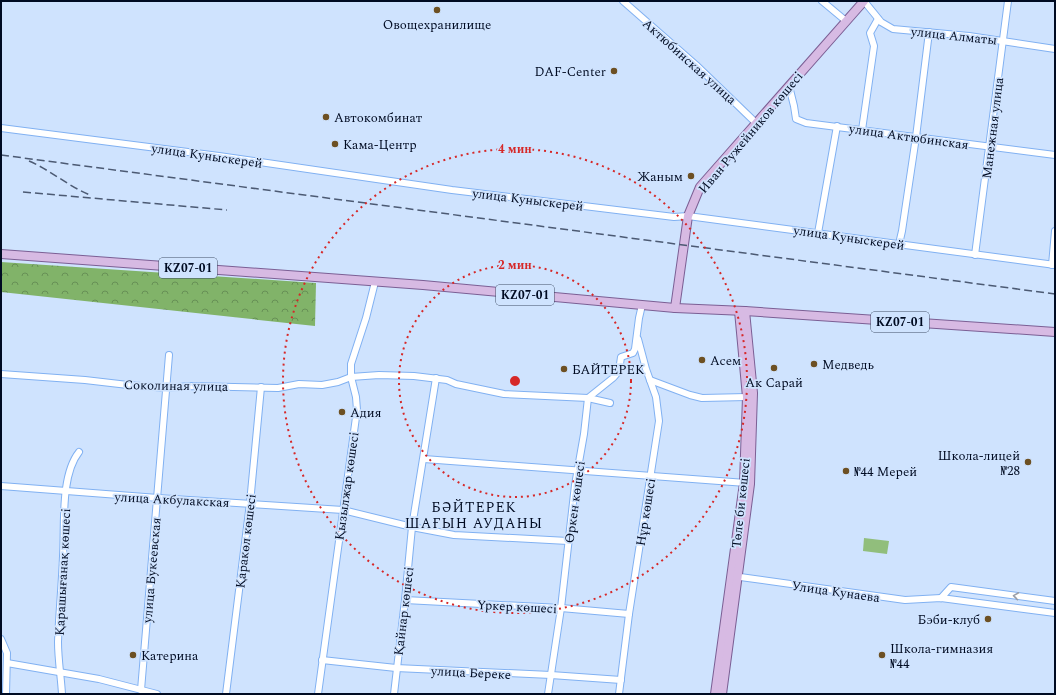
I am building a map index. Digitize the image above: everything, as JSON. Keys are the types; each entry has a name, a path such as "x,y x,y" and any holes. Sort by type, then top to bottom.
{"main road":[{"name":"Иван Ружейников көшесі","path":"675,308 688,216 700,187 864,1"},
{"name":"KZ07-01","path":"1,254 423,285 675,308 742,311 1055,332"},
{"name":"Төле би көшесі","path":"742,311 747,397 747,483"},
{"name":"Төле би көшесі","path":"722,694 747,483 753,393 742,311"},
{"name":"Төле би көшесі","path":"715,694 735,576"}],"street":[{"name":"Актюбинская улица","path":"624,1 696,65 756,123"},
{"path":"822,1 846,21"},
{"name":"улица Алматы","path":"864,1 878,19 893,29 1003,40 1055,49"},
{"name":"Манежная улица","path":"976,255 1008,1"},
{"path":"862,130 874,46 870,33 878,19"},
{"path":"899,244 916,137 929,32"},
{"name":"улица Актюбинская","path":"788,86 796,119 806,123 1055,155"},
{"path":"818,233 837,126"},
{"name":"улица Куныскерей","path":"1,128 452,190 674,217 688,216 1053,265"},
{"path":"1053,265 1055,231"},
{"name":"Қызылжар көшесі","path":"318,694 357,410 356,397 351,377 351,364 366,318 375,282"},
{"path":"588,398 613,378 619,371 622,357 633,353 635,349 642,305"},
{"name":"Нұр көшесі","path":"619,694 629,614 659,421 656,397 637,334"},
{"name":"улица Букеевская","path":"141,690 169,355"},
{"name":"Соколиная улица","path":"1,374 167,388 190,386 278,388 299,384 322,385 338,382 351,377 400,375 447,380 456,384 504,394 588,398 610,403"},
{"name":"Қайнар көшесі","path":"394,694 412,527 436,378"},
{"path":"650,380 702,398 747,397"},
{"name":"Қаракөл көшесі","path":"226,694 250,503 261,387"},
{"name":"Өркен көшесі","path":"548,694 561,608 568,541 588,398"},
{"name":"Қарашығанақ көшесі","path":"62,694 58,643 64,556 65,492 69,475 79,452"},
{"path":"424,459 577,472 747,483"},
{"name":"улица Акбулакская","path":"1,486 65,492 343,510 412,527 454,535 568,541"},
{"name":"Улица Кунаева","path":"735,576 905,600 941,598 1055,613"},
{"path":"941,598 951,587 1055,601"},
{"name":"Үркер көшесі","path":"405,600 561,608 629,614"},
{"path":"1,639 7,653 6,694"},
{"name":"улица Береке","path":"322,660 396,668 550,675 620,680"},
{"path":"7,663 100,680 157,694"}],"green space":[{"path":"1,262 316,283 315,326 1,292"},
{"path":"864,538 889,541 887,554 863,551"}],"railway":[{"path":"1,155 1055,294"},
{"path":"29,161 90,195"},
{"path":"23,192 227,210"}],"place":[{"name":"Овощехранилище","path":"437,10"},
{"name":"DAF-Center","path":"614,71"},
{"name":"Автокомбинат","path":"326,117"},
{"name":"Кама-Центр","path":"335,144"},
{"name":"Жаным","path":"691,176"},
{"name":"Асем","path":"702,360"},
{"name":"Медведь","path":"814,364"},
{"name":"Ак Сарай","path":"774,368"},
{"name":"БАЙТЕРЕК","path":"564,369"},
{"name":"Адия","path":"342,412"},
{"name":"Школа-лицей №28","path":"1028,462"},
{"name":"№44 Мерей","path":"846,471"},
{"name":"Бэби-клуб","path":"988,619"},
{"name":"Катерина","path":"133,655"},
{"name":"Школа-гимназия №44","path":"882,655"}],"district":[{"name":"БӘЙТЕРЕК ШАҒЫН АУДАНЫ","path":"474,516"}]}
